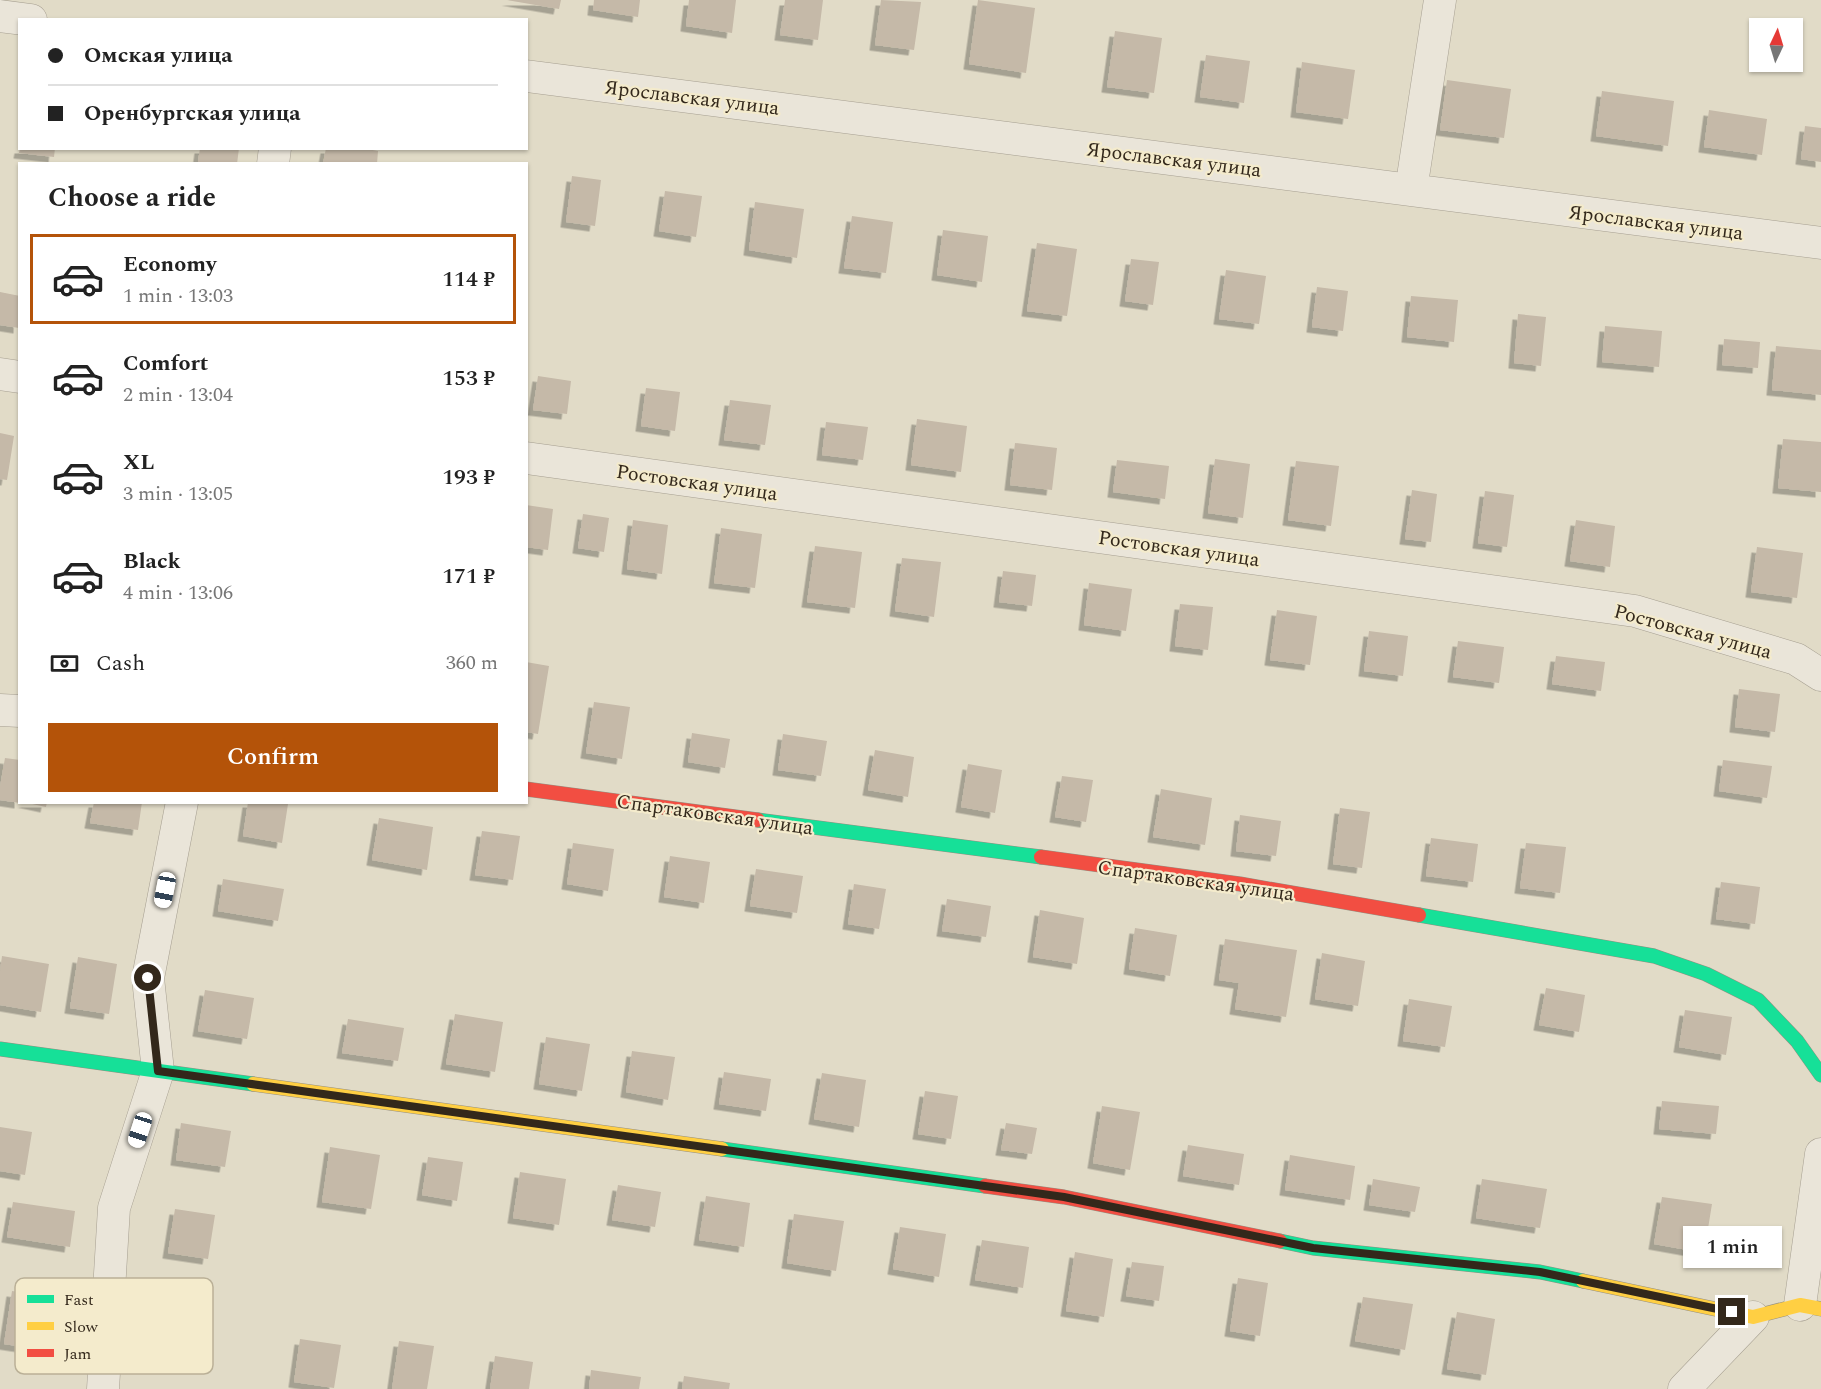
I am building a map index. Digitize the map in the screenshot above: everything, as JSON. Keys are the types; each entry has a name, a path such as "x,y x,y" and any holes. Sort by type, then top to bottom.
{"street":[{"path":"1410,190 1440,0"},
{"path":"0,16 18,18"},
{"name":"Ярославская улица","path":"528,76 1821,243"},
{"path":"0,374 18,377"},
{"name":"Ростовская улица","path":"528,458 1635,611 1796,659 1821,675"},
{"path":"0,710 18,711"},
{"name":"Спартаковская улица","path":"528,789 1240,884 1654,956 1706,974 1758,1000 1797,1041 1821,1075"},
{"path":"110,1278 114,1208 158,1071 148,978 182,804"},
{"path":"0,1049 1064,1197 1313,1248 1540,1272 1753,1317 1810,1307 1821,1154"},
{"path":"1683,1389 1753,1317"},
{"path":"103,1389 104,1374"}],"building":[{"path":"507,0 561,0 559,9"},
{"path":"594,0 640,0 638,17 593,10"},
{"path":"689,0 736,0 732,33 686,26"},
{"path":"785,0 823,0 818,40 780,35"},
{"path":"881,0 921,2 914,50 875,45"},
{"path":"978,0 1035,8 1026,73 969,64"},
{"path":"1115,31 1162,38 1154,93 1107,87"},
{"path":"1206,55 1250,61 1244,103 1200,97"},
{"path":"1302,62 1355,70 1348,119 1296,112"},
{"path":"1447,80 1511,89 1504,138 1440,130"},
{"path":"1602,91 1674,101 1668,146 1596,136"},
{"path":"1709,110 1767,119 1762,155 1704,147"},
{"path":"1805,126 1821,128 1821,162 1801,159"},
{"path":"20,150 55,150 54,157 19,153"},
{"path":"200,150 239,150 237,162 198,162"},
{"path":"326,150 378,151 377,162 323,162"},
{"path":"572,176 601,180 595,226 566,222"},
{"path":"665,191 702,196 696,237 659,231"},
{"path":"755,202 804,209 797,258 749,250"},
{"path":"852,216 893,222 886,273 844,268"},
{"path":"943,230 988,236 982,282 937,275"},
{"path":"1037,243 1077,249 1067,316 1027,311"},
{"path":"1131,259 1159,262 1153,305 1125,301"},
{"path":"1226,270 1266,276 1259,324 1219,319"},
{"path":"1317,287 1348,291 1343,331 1312,327"},
{"path":"0,292 18,296 18,328 0,325"},
{"path":"1411,296 1458,300 1454,342 1407,337"},
{"path":"1518,314 1546,317 1541,366 1514,363"},
{"path":"1605,326 1662,331 1659,367 1602,362"},
{"path":"1724,339 1760,342 1758,368 1722,365"},
{"path":"1776,346 1821,350 1821,395 1772,390"},
{"path":"538,376 571,381 567,414 533,410"},
{"path":"646,388 680,392 675,431 641,426"},
{"path":"730,400 771,405 765,445 724,440"},
{"path":"917,419 967,426 961,472 911,465"},
{"path":"826,422 868,427 863,460 822,455"},
{"path":"0,433 14,436 7,480 0,479"},
{"path":"1783,439 1821,442 1821,492 1778,488"},
{"path":"1015,443 1057,448 1052,490 1010,485"},
{"path":"1215,459 1250,464 1243,518 1208,513"},
{"path":"1117,460 1169,466 1165,499 1113,492"},
{"path":"1296,461 1339,466 1331,526 1288,520"},
{"path":"1412,490 1437,494 1431,542 1405,539"},
{"path":"1485,491 1514,495 1507,547 1478,543"},
{"path":"528,505 553,509 548,550 528,547"},
{"path":"583,514 609,518 604,552 578,548"},
{"path":"633,520 668,525 662,574 627,569"},
{"path":"1576,520 1615,526 1610,567 1570,561"},
{"path":"721,528 762,534 755,588 714,583"},
{"path":"815,546 862,552 855,608 807,602"},
{"path":"1757,547 1803,553 1797,598 1751,592"},
{"path":"902,558 941,562 934,617 895,611"},
{"path":"1003,571 1036,575 1032,606 999,602"},
{"path":"1089,583 1132,589 1126,631 1084,625"},
{"path":"1180,604 1213,607 1208,650 1175,646"},
{"path":"1277,610 1317,616 1310,665 1270,660"},
{"path":"1369,631 1408,636 1403,676 1364,671"},
{"path":"1458,641 1504,647 1499,683 1453,677"},
{"path":"1556,656 1605,662 1601,691 1552,684"},
{"path":"528,662 549,666 538,734 528,732"},
{"path":"1739,689 1780,694 1775,732 1735,727"},
{"path":"594,702 630,707 622,759 586,753"},
{"path":"692,733 730,739 725,768 688,762"},
{"path":"783,734 827,741 821,776 778,770"},
{"path":"875,750 914,757 908,797 868,790"},
{"path":"5,758 18,760 18,803 0,800"},
{"path":"1723,760 1772,766 1767,798 1719,791"},
{"path":"968,764 1002,770 995,813 961,807"},
{"path":"1062,776 1093,780 1086,822 1055,817"},
{"path":"1161,789 1212,798 1205,845 1153,837"},
{"path":"94,804 142,804 138,830 90,823"},
{"path":"248,804 288,804 282,843 243,836"},
{"path":"1340,808 1370,812 1362,868 1333,864"},
{"path":"1240,815 1281,821 1276,856 1236,851"},
{"path":"379,818 433,827 427,870 372,860"},
{"path":"482,831 520,836 513,880 475,875"},
{"path":"1431,838 1478,844 1473,882 1426,876"},
{"path":"573,843 614,849 608,891 567,884"},
{"path":"1526,843 1566,847 1560,893 1520,888"},
{"path":"670,856 710,862 704,903 664,897"},
{"path":"756,869 803,876 797,913 750,906"},
{"path":"223,879 284,889 278,921 218,911"},
{"path":"1721,882 1760,887 1755,924 1716,919"},
{"path":"854,884 886,889 879,929 848,924"},
{"path":"947,899 991,906 986,937 942,931"},
{"path":"1040,910 1084,918 1077,964 1033,957"},
{"path":"1135,928 1177,935 1170,976 1129,969"},
{"path":"1225,939 1297,950 1286,1017 1235,1009 1239,983 1219,980"},
{"path":"1322,953 1365,961 1358,1006 1315,999"},
{"path":"2,956 49,964 41,1012 0,1005"},
{"path":"78,957 117,964 109,1014 70,1008"},
{"path":"1546,988 1585,995 1579,1032 1539,1025"},
{"path":"205,990 254,998 247,1039 198,1031"},
{"path":"1409,999 1452,1006 1445,1047 1403,1041"},
{"path":"1685,1010 1732,1017 1726,1055 1679,1047"},
{"path":"455,1014 503,1022 495,1072 446,1064"},
{"path":"348,1019 404,1028 398,1061 342,1053"},
{"path":"546,1037 590,1044 582,1091 539,1084"},
{"path":"632,1051 675,1057 668,1100 626,1092"},
{"path":"724,1072 771,1079 766,1111 719,1104"},
{"path":"822,1073 866,1080 859,1127 814,1119"},
{"path":"925,1091 958,1096 951,1139 918,1134"},
{"path":"1662,1101 1719,1106 1716,1134 1659,1129"},
{"path":"1102,1106 1140,1112 1130,1170 1093,1163"},
{"path":"181,1123 231,1131 225,1167 176,1160"},
{"path":"1006,1123 1037,1128 1032,1154 1001,1150"},
{"path":"0,1127 32,1132 25,1175 0,1171"},
{"path":"1188,1145 1244,1154 1239,1185 1183,1176"},
{"path":"330,1147 380,1155 371,1209 322,1202"},
{"path":"1290,1155 1355,1166 1350,1200 1285,1190"},
{"path":"428,1157 463,1162 457,1201 422,1195"},
{"path":"520,1172 566,1179 559,1225 513,1218"},
{"path":"1373,1179 1420,1187 1415,1212 1369,1205"},
{"path":"1482,1179 1547,1189 1540,1228 1476,1218"},
{"path":"618,1185 661,1192 655,1227 612,1220"},
{"path":"706,1196 750,1203 744,1247 699,1240"},
{"path":"1662,1197 1712,1204 1704,1253 1654,1244"},
{"path":"13,1202 75,1211 70,1247 7,1237"},
{"path":"175,1209 215,1215 208,1259 168,1253"},
{"path":"794,1214 844,1221 836,1271 787,1263"},
{"path":"900,1227 946,1234 939,1277 893,1269"},
{"path":"982,1240 1029,1247 1023,1288 975,1280"},
{"path":"1075,1252 1113,1259 1104,1317 1066,1311"},
{"path":"1132,1262 1164,1266 1159,1301 1126,1296"},
{"path":"1238,1278 1268,1283 1260,1336 1230,1331"},
{"path":"12,1291 15,1291 15,1346 4,1344"},
{"path":"1363,1297 1413,1304 1405,1350 1355,1341"},
{"path":"1457,1312 1495,1319 1486,1375 1447,1369"},
{"path":"300,1339 341,1345 334,1388 294,1382"},
{"path":"399,1341 434,1346 427,1389 392,1389"},
{"path":"495,1356 533,1362 529,1389 490,1389"},
{"path":"591,1370 641,1377 639,1389 589,1389"},
{"path":"684,1376 730,1383 729,1389 682,1389"}],"traffic: fast":[{"path":"758,820 1041,857"},
{"path":"1419,915 1654,956 1706,974 1758,1000 1797,1041 1821,1075"},
{"path":"0,1049 253,1084"},
{"path":"722,1149 985,1186"},
{"path":"1280,1241 1313,1248 1540,1272 1583,1281"}],"traffic: slow":[{"path":"253,1084 722,1149"},
{"path":"1583,1281 1753,1317 1800,1305 1821,1309"}],"traffic: jam":[{"path":"528,789 758,820"},
{"path":"1041,857 1240,884 1419,915"},
{"path":"985,1186 1064,1197 1280,1241"}],"route":[{"path":"148,978 158,1071 1064,1197 1313,1248 1540,1272 1732,1312"}]}
